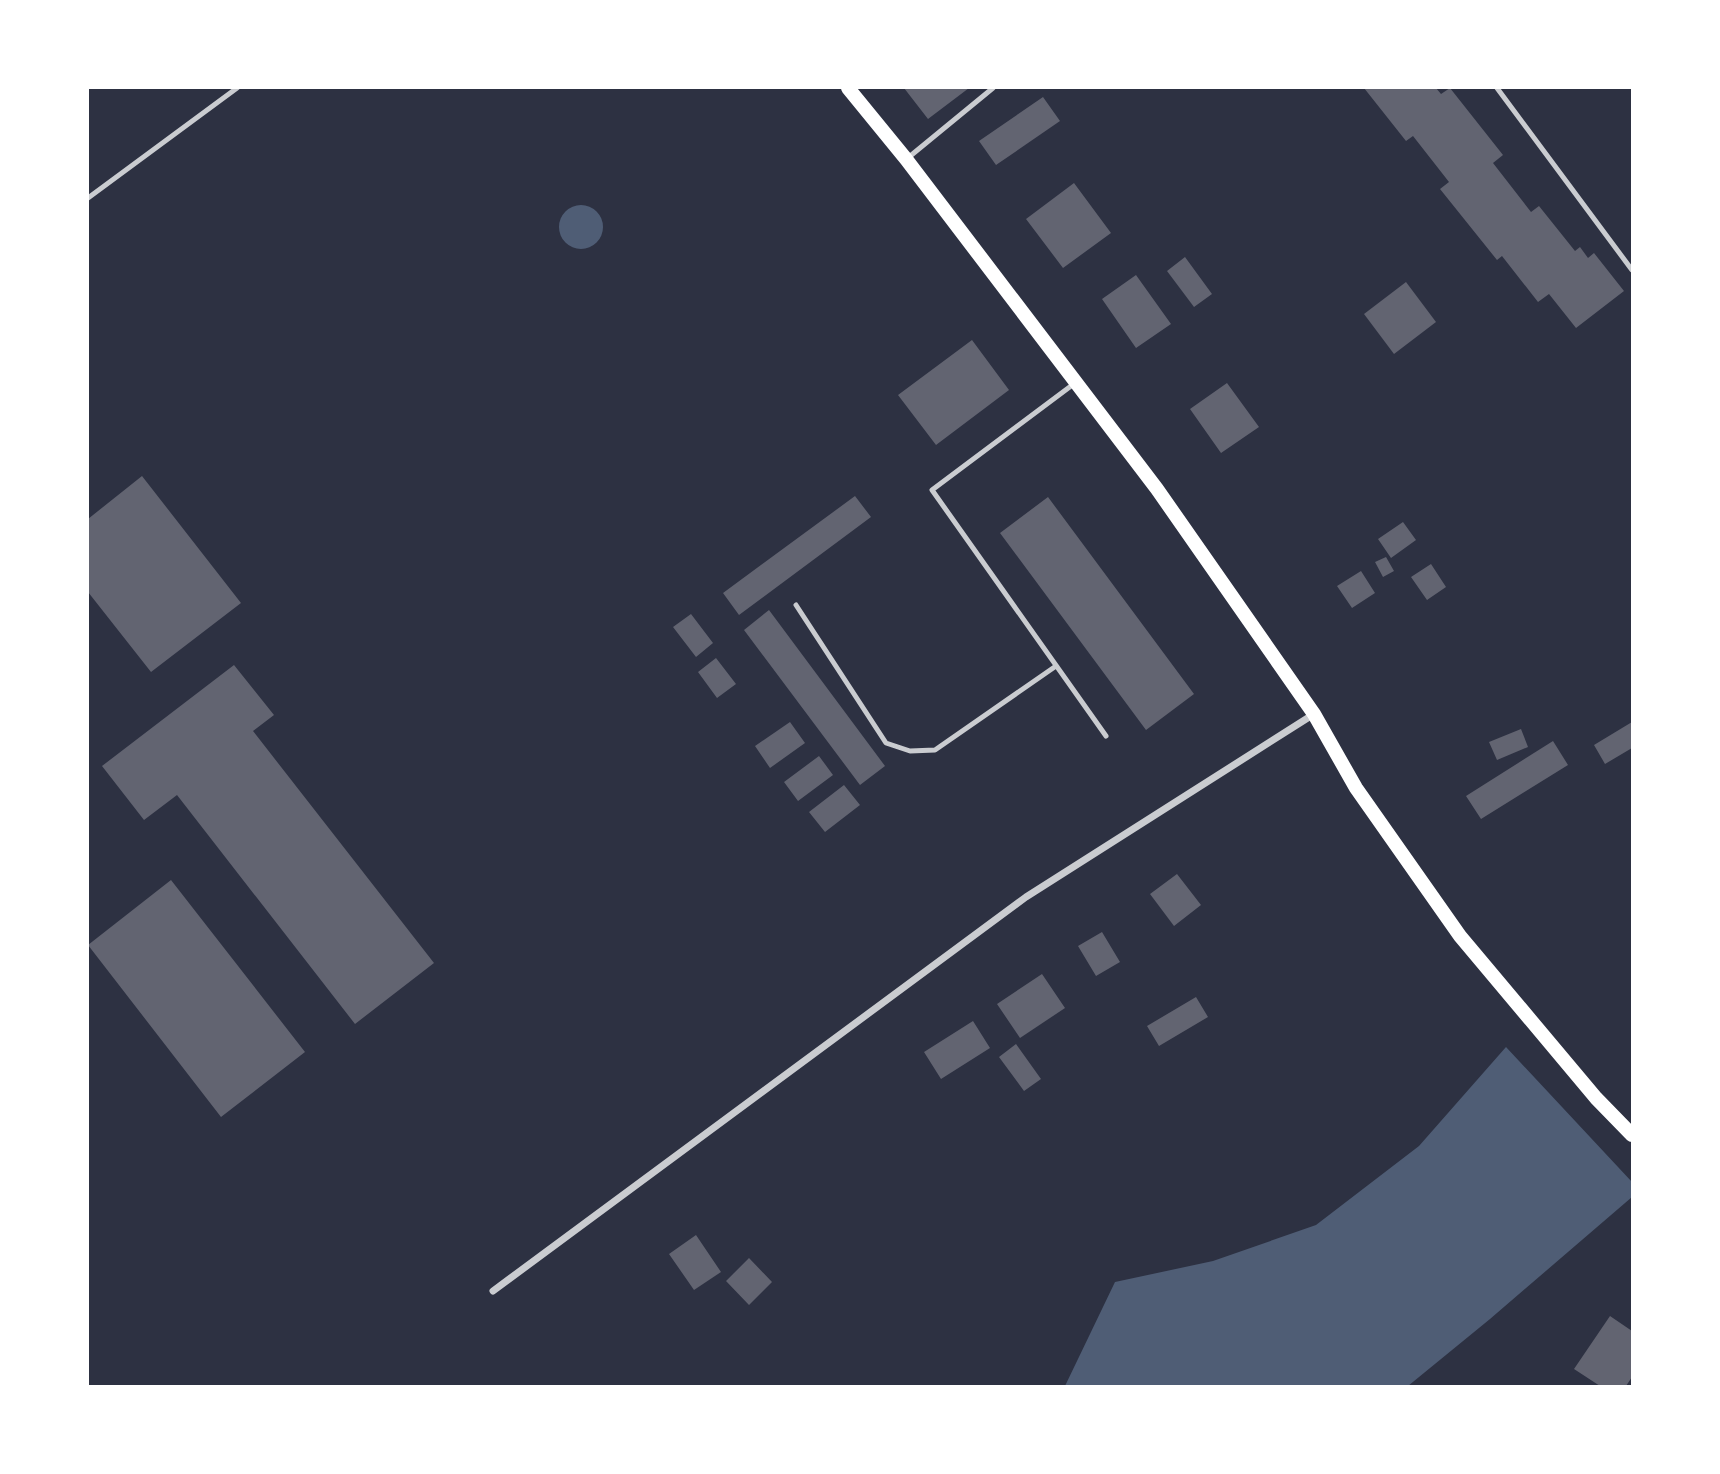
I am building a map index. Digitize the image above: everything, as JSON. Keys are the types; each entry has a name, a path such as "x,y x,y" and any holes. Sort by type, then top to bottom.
{"main road":[{"path":"848,88 906,159 1157,489 1314,714 1356,788 1460,936 1595,1098 1633,1135"}],"street":[{"path":"493,1291 1026,897 1314,714"}],"lane":[{"path":"88,198 237,88"},
{"path":"906,159 993,88"},
{"path":"1497,88 1633,271"},
{"path":"1077,382 932,490 1105,736"},
{"path":"796,606 886,743 910,751 935,750 1056,666"}],"water":[{"path":"581,205 596,212 603,227 596,242 581,249 566,242 559,227 566,212"},
{"path":"1506,1047 1632,1182 1632,1197 1408,1386 1065,1386 1115,1282 1213,1261 1316,1225 1419,1146"}],"building":[{"path":"904,88 969,88 928,119"},
{"path":"1364,88 1436,88 1441,94 1450,88 1503,155 1493,163 1531,212 1539,206 1575,251 1580,247 1588,258 1594,253 1624,291 1576,328 1549,294 1538,302 1502,256 1497,260 1440,189 1449,182 1413,136 1406,141"},
{"path":"1043,97 1060,121 996,165 979,141"},
{"path":"1074,183 1111,233 1063,268 1026,219"},
{"path":"1185,257 1212,294 1194,307 1167,271"},
{"path":"1136,275 1171,324 1136,348 1102,299"},
{"path":"1406,282 1436,322 1394,354 1364,314"},
{"path":"972,340 1009,390 936,445 898,395"},
{"path":"1227,383 1259,427 1221,453 1190,409"},
{"path":"142,476 241,603 151,672 88,592 88,519"},
{"path":"855,496 871,517 739,615 723,593"},
{"path":"1048,497 1194,694 1146,730 1000,533"},
{"path":"1403,522 1416,540 1391,558 1378,539"},
{"path":"1386,557 1394,571 1383,577 1375,562"},
{"path":"1431,564 1446,587 1427,600 1411,577"},
{"path":"1361,571 1375,593 1352,608 1337,586"},
{"path":"769,610 885,766 860,785 744,630"},
{"path":"691,614 713,643 696,657 673,627"},
{"path":"716,658 736,684 717,698 698,672"},
{"path":"234,665 274,715 253,731 434,963 355,1024 177,795 144,820 102,766"},
{"path":"790,722 805,743 770,768 755,746"},
{"path":"1632,722 1632,748 1605,764 1594,745"},
{"path":"1521,729 1528,747 1497,760 1489,742"},
{"path":"1553,741 1568,765 1481,819 1466,796"},
{"path":"819,756 833,775 798,801 784,782"},
{"path":"844,785 860,805 825,832 809,812"},
{"path":"1177,874 1201,905 1174,926 1150,894"},
{"path":"171,880 305,1052 221,1117 88,945"},
{"path":"1102,932 1120,962 1096,976 1078,946"},
{"path":"1042,974 1065,1008 1020,1038 997,1004"},
{"path":"1196,997 1208,1017 1159,1046 1147,1026"},
{"path":"973,1021 990,1048 941,1079 924,1052"},
{"path":"1016,1044 1041,1079 1024,1091 999,1057"},
{"path":"696,1235 721,1272 694,1290 669,1254"},
{"path":"749,1258 772,1282 749,1305 726,1281"},
{"path":"1610,1316 1632,1331 1632,1377 1626,1386 1600,1386 1574,1369"}]}
